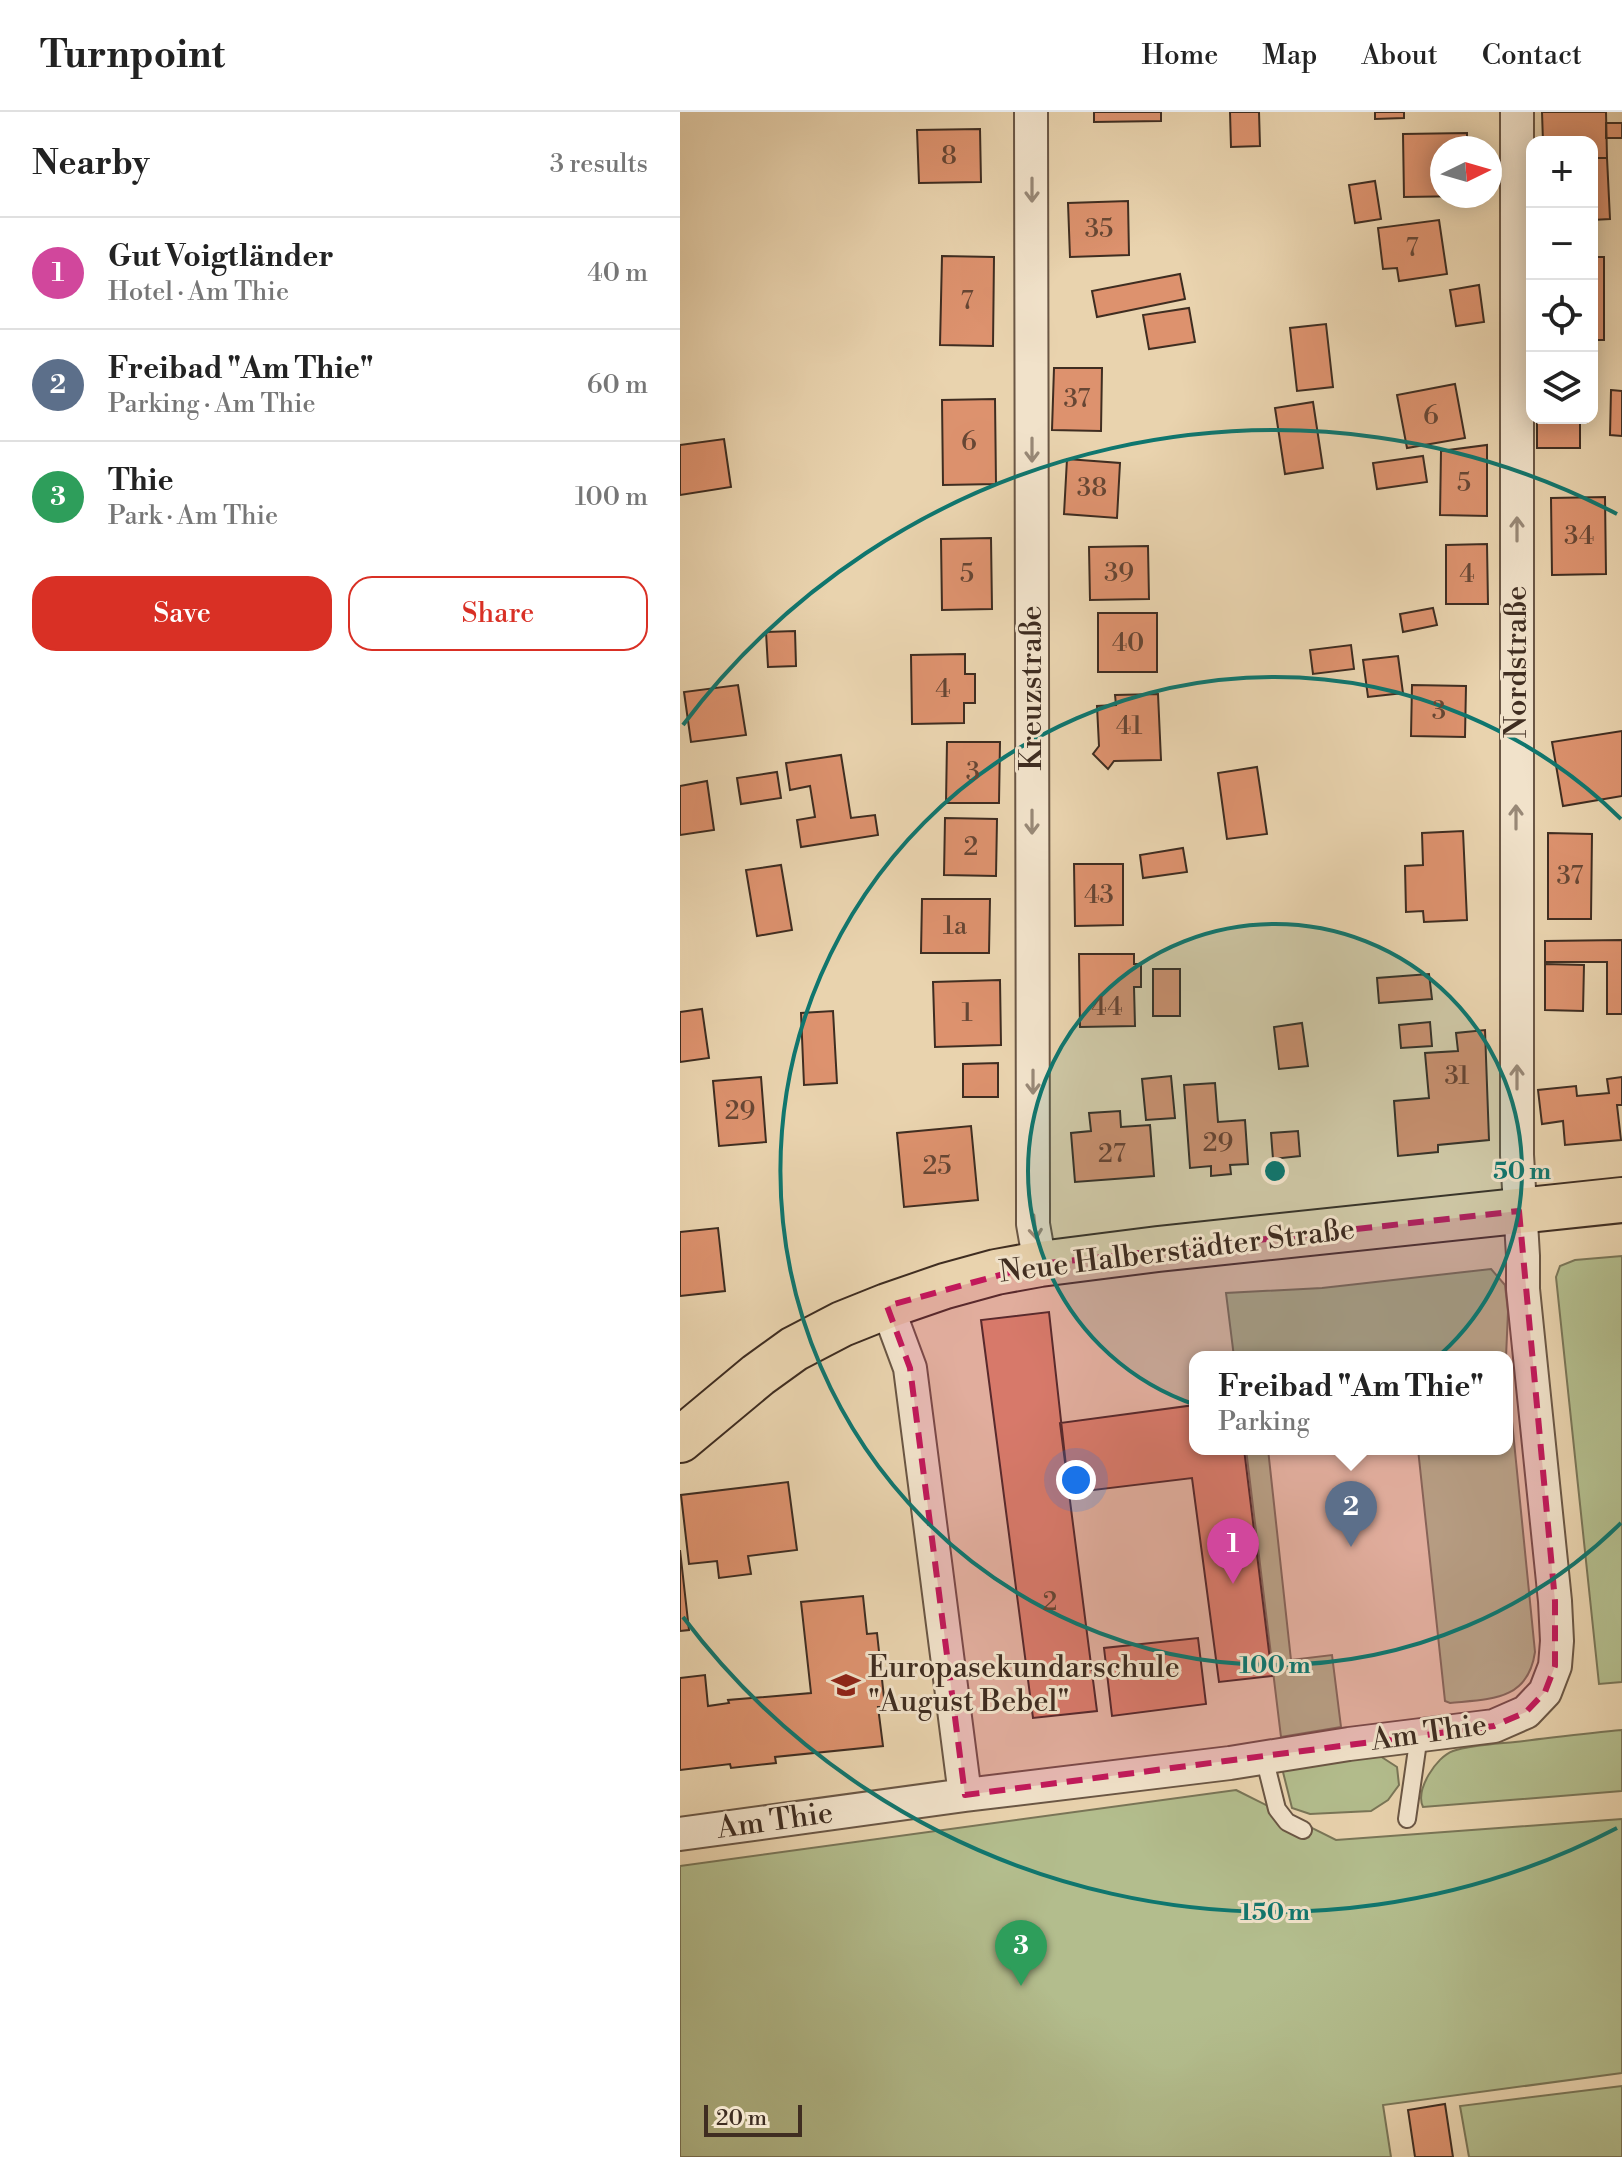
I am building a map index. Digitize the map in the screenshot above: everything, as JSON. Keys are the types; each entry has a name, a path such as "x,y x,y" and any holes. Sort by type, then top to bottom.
{"main road":[{"name":"Neue Halberstädter Straße","path":"680,1440 791,1351 842,1324 887,1306 996,1272 1174,1247 1622,1200"}],"street":[{"name":"Kreuzstraße","path":"1031,112 1033,1224 1040,1264"},
{"name":"Nordstraße","path":"1517,112 1516,895 1519,1211"},
{"name":"Am Thie","path":"680,1834 1494,1726 1526,1712 1545,1692 1555,1666 1557,1641 1523,1289 1519,1211"},
{"path":"887,1306 910,1368 965,1795"}],"lane":[{"path":"1407,1819 1419,1735"},
{"path":"1264,1757 1277,1809 1287,1822 1303,1830"}],"highlighted area":[{"path":"1519,1211 1555,1601 1555,1666 1545,1692 1526,1712 1494,1726 965,1795 910,1368 887,1306 1040,1264"}],"green space":[{"path":"1622,1256 1622,1682 1599,1684 1556,1277 1560,1266 1575,1260"},
{"path":"1491,1269 1505,1285 1508,1312 1506,1351 1233,1351 1226,1293 1322,1288"},
{"path":"1513,1431 1535,1652 1531,1668 1516,1689 1505,1694 1479,1700 1445,1701 1419,1455 1513,1455"},
{"path":"1247,1455 1269,1455 1291,1660 1332,1655 1341,1727 1281,1737"},
{"path":"1622,1730 1622,1791 1423,1807 1424,1783 1440,1760 1453,1751"},
{"path":"1380,1756 1397,1767 1399,1785 1388,1800 1371,1811 1310,1814 1292,1808 1282,1768"},
{"path":"1236,1790 1336,1840 1622,1819 1622,2073 1383,2105 1391,2157 680,2157 680,1866"},
{"path":"1622,2086 1622,2157 1469,2157 1460,2106"}],"building":[{"path":"1094,112 1161,112 1161,121 1094,122"},
{"path":"1230,112 1259,112 1260,146 1231,147"},
{"path":"1375,112 1404,112 1404,118 1375,119"},
{"path":"1542,112 1606,112 1607,158 1598,158 1598,136 1543,136"},
{"path":"1606,123 1622,123 1622,138 1606,138"},
{"path":"980,129 981,182 919,183 917,130"},
{"path":"1467,133 1467,136 1430,136 1430,197 1404,197 1403,134"},
{"path":"1598,158 1607,158 1610,219 1598,220"},
{"path":"1375,181 1381,219 1355,223 1349,185"},
{"path":"1128,201 1129,255 1070,257 1068,203"},
{"path":"1439,220 1447,274 1399,281 1397,268 1383,269 1378,228"},
{"path":"942,256 994,257 993,346 940,345"},
{"path":"1598,257 1604,257 1604,340 1598,340"},
{"path":"1180,274 1185,299 1097,317 1092,291"},
{"path":"1479,285 1484,322 1456,326 1450,290"},
{"path":"1189,308 1195,342 1149,349 1143,315"},
{"path":"1326,324 1333,387 1297,391 1290,328"},
{"path":"1054,368 1102,368 1101,431 1052,430"},
{"path":"1455,384 1465,438 1407,448 1397,395"},
{"path":"1611,390 1622,391 1622,436 1610,435"},
{"path":"995,399 996,484 943,485 942,400"},
{"path":"1313,402 1323,468 1285,474 1275,408"},
{"path":"1537,424 1580,424 1580,448 1537,448"},
{"path":"724,439 731,487 680,495 680,445"},
{"path":"1487,445 1487,516 1440,515 1441,451"},
{"path":"1423,456 1427,482 1377,489 1373,463"},
{"path":"1067,459 1120,463 1117,518 1064,514"},
{"path":"1605,497 1606,574 1552,575 1551,498"},
{"path":"991,538 992,609 942,610 941,539"},
{"path":"1487,544 1488,604 1446,604 1446,545"},
{"path":"1148,546 1149,599 1090,600 1089,547"},
{"path":"1433,608 1437,625 1403,632 1400,614"},
{"path":"1098,613 1157,613 1157,672 1098,672"},
{"path":"795,631 796,666 768,667 766,632"},
{"path":"1351,645 1354,669 1313,674 1310,650"},
{"path":"965,654 965,674 975,674 975,703 964,703 964,723 912,724 911,655"},
{"path":"1398,656 1403,693 1368,697 1363,660"},
{"path":"738,685 746,735 691,742 684,692"},
{"path":"1412,685 1466,686 1465,737 1411,736"},
{"path":"1158,694 1161,760 1114,761 1108,769 1093,754 1099,746 1097,706 1116,705 1115,695"},
{"path":"1622,731 1622,796 1563,806 1552,742"},
{"path":"947,742 1000,742 999,803 946,803"},
{"path":"841,755 851,818 875,815 878,835 801,847 797,820 815,817 810,786 790,790 786,763"},
{"path":"1257,767 1267,834 1227,839 1218,773"},
{"path":"777,772 781,798 741,804 737,778"},
{"path":"707,781 714,830 680,835 680,786"},
{"path":"945,818 997,819 996,876 944,875"},
{"path":"1463,831 1467,920 1424,922 1423,911 1406,912 1405,866 1423,865 1422,833"},
{"path":"1548,833 1592,834 1591,919 1548,919"},
{"path":"1183,848 1187,872 1143,878 1140,855"},
{"path":"1074,864 1123,864 1123,925 1075,926"},
{"path":"781,865 792,930 757,936 746,870"},
{"path":"922,899 990,899 989,953 921,953"},
{"path":"1622,940 1622,1014 1607,1014 1607,962 1545,962 1545,941"},
{"path":"1079,954 1134,954 1134,964 1141,964 1141,987 1134,987 1135,1026 1080,1027"},
{"path":"1545,964 1584,965 1583,1011 1545,1010"},
{"path":"1153,969 1180,969 1180,1016 1153,1016"},
{"path":"1429,974 1432,999 1379,1003 1377,978"},
{"path":"1000,980 1001,1045 935,1047 933,982"},
{"path":"702,1009 709,1058 680,1062 680,1012"},
{"path":"833,1011 837,1083 804,1085 801,1013"},
{"path":"1430,1022 1432,1046 1401,1048 1399,1025"},
{"path":"1302,1023 1308,1066 1279,1069 1274,1027"},
{"path":"1485,1030 1489,1140 1438,1145 1438,1152 1398,1156 1394,1101 1429,1098 1425,1053 1458,1051 1456,1033"},
{"path":"998,1063 998,1097 963,1097 963,1064"},
{"path":"1171,1076 1175,1118 1146,1120 1142,1079"},
{"path":"761,1077 766,1142 719,1146 713,1081"},
{"path":"1622,1077 1622,1105 1617,1105 1621,1140 1565,1145 1563,1121 1542,1124 1538,1090 1576,1086 1577,1096 1609,1093 1607,1079"},
{"path":"1215,1083 1218,1122 1245,1120 1248,1164 1230,1165 1231,1174 1211,1176 1211,1166 1190,1168 1184,1085"},
{"path":"1120,1111 1121,1127 1150,1125 1154,1176 1075,1182 1071,1133 1091,1131 1089,1113"},
{"path":"971,1126 978,1200 904,1207 897,1133"},
{"path":"1298,1131 1300,1156 1273,1159 1271,1133"},
{"path":"718,1228 725,1291 680,1296 680,1232"},
{"path":"1049,1312 1097,1711 1033,1718 981,1320"},
{"path":"1189,1406 1189,1455 1245,1455 1272,1676 1219,1682 1192,1478 1069,1493 1060,1423"},
{"path":"788,1482 797,1550 748,1556 751,1574 719,1578 717,1561 689,1564 681,1495"},
{"path":"680,1550 689,1630 680,1631"},
{"name":"Europasekundarschule \"August Bebel\"","path":"863,1596 867,1634 877,1633 885,1707 878,1707 883,1746 775,1757 776,1763 680,1770 680,1678 705,1675 708,1706 729,1703 728,1700 811,1693 801,1602"},
{"path":"1198,1638 1206,1704 1112,1716 1104,1648"},
{"path":"1445,2104 1453,2157 1415,2157 1408,2110"}],"place":[{"name":"Freibad \"Am Thie\"","path":"1351,1547"},
{"name":"Gut Voigtländer","path":"1233,1584"},
{"name":"Europasekundarschule \"August Bebel\"","path":"846,1685"},
{"name":"Thie","path":"1021,1986"}]}
